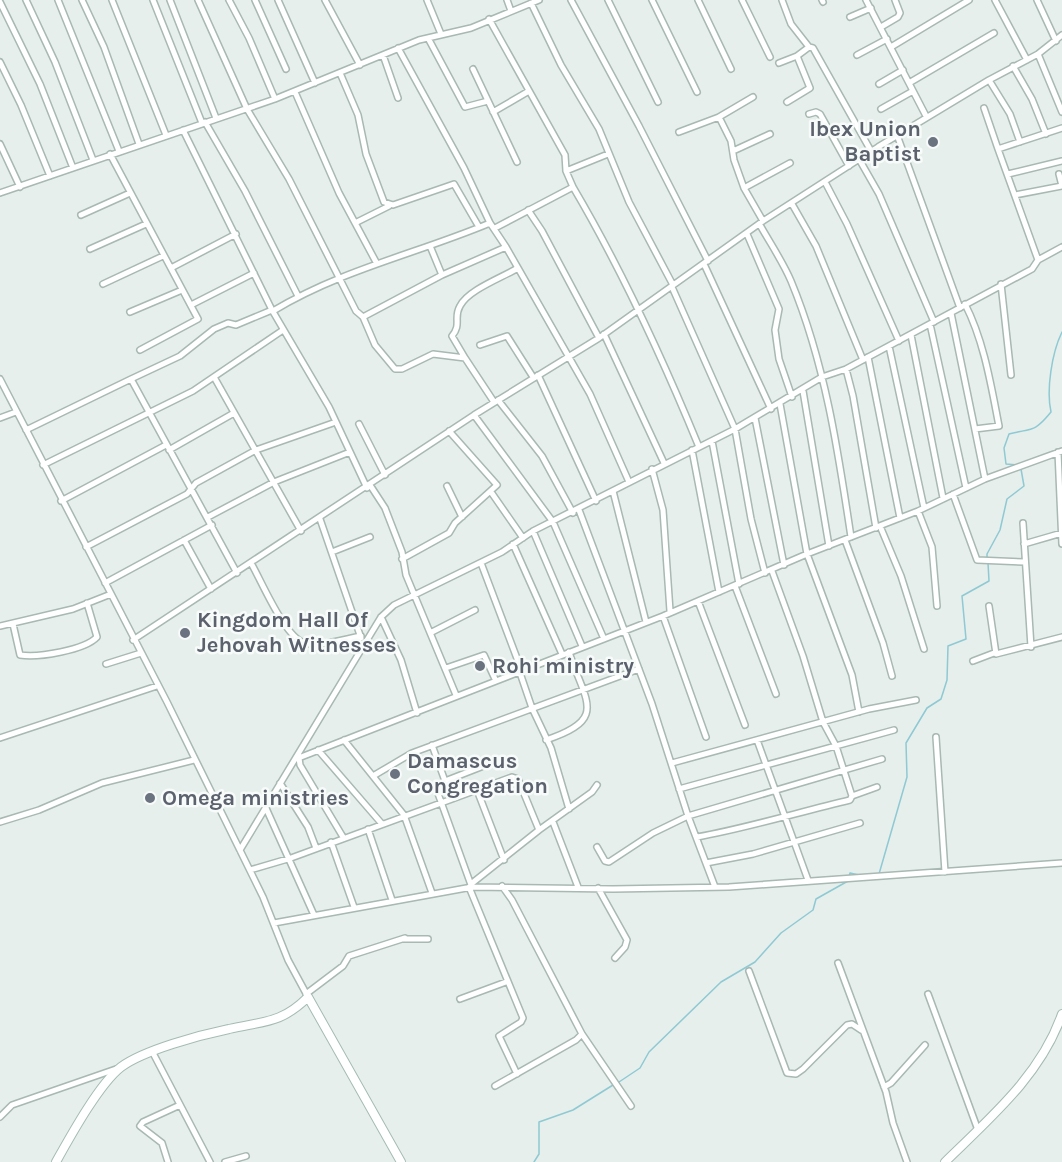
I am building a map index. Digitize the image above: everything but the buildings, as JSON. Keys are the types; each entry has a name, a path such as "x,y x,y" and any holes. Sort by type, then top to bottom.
{"street":[{"path":"26,0 55,62 93,160"},
{"path":"58,0 119,151"},
{"path":"82,0 104,47 139,144"},
{"path":"112,0 166,135"},
{"path":"153,0 204,122 245,191 298,296"},
{"path":"170,0 216,118"},
{"path":"198,0 247,109 289,179 356,311 363,317 375,345 395,369 402,369 433,354 465,358"},
{"path":"229,0 249,38 275,99"},
{"path":"255,0 286,69"},
{"path":"278,0 315,83"},
{"path":"325,0 360,65"},
{"path":"427,0 441,34"},
{"path":"507,0 511,10"},
{"path":"0,193 295,92 398,48 441,34 471,28 539,0"},
{"path":"571,0 639,126 706,262 771,409"},
{"path":"608,0 658,102"},
{"path":"652,0 698,92"},
{"path":"698,0 731,69"},
{"path":"742,0 770,57"},
{"path":"782,0 791,24 809,47 816,52 871,152"},
{"path":"866,0 926,116"},
{"path":"881,27 898,17 900,13 895,0"},
{"path":"891,46 969,0"},
{"path":"995,0 1027,60"},
{"path":"1037,0 1056,41"},
{"path":"0,2 27,54 73,168"},
{"path":"531,3 559,60 599,129 637,218 673,286 735,429 752,519 768,572 803,656 823,722 836,746 852,796"},
{"path":"850,17 871,8"},
{"path":"489,19 565,155 566,171 573,187 621,273 665,366 699,447"},
{"path":"909,83 994,33"},
{"path":"133,640 320,519 449,431 602,336 762,223 859,159 926,116 1038,54 1062,35"},
{"path":"428,38 465,107 488,101"},
{"path":"857,55 887,39"},
{"path":"779,63 797,56 809,47"},
{"path":"398,48 490,223 506,247 598,410 629,482"},
{"path":"383,54 398,98"},
{"path":"1038,54 1062,112"},
{"path":"787,102 811,86 797,56"},
{"path":"0,62 21,105 50,176"},
{"path":"1014,66 1032,99 1046,134"},
{"path":"472,69 517,162"},
{"path":"879,84 903,70"},
{"path":"340,73 358,115 366,154 382,200 389,206"},
{"path":"989,80 1010,114 1020,142"},
{"path":"881,109 913,90"},
{"path":"493,112 529,91"},
{"path":"295,92 355,223 376,262"},
{"path":"679,132 719,117 753,97"},
{"path":"984,108 1038,261"},
{"path":"809,114 816,112 820,114 849,166"},
{"path":"719,117 734,151 734,160 744,188 790,280 822,377 838,450 848,538 892,676"},
{"path":"998,148 1062,128"},
{"path":"183,130 273,310 369,486 385,508 415,595 456,695"},
{"path":"734,151 770,134"},
{"path":"897,135 962,306 974,324 986,361 999,426 975,429"},
{"path":"0,144 20,187"},
{"path":"110,154 191,305 197,321 140,350"},
{"path":"566,171 608,154"},
{"path":"859,159 883,204 932,323 966,488"},
{"path":"1008,174 1062,161"},
{"path":"744,188 790,163"},
{"path":"1015,195 1062,186 1059,174"},
{"path":"355,223 389,206 469,180"},
{"path":"825,182 847,224 899,341"},
{"path":"454,184 479,227"},
{"path":"495,228 573,187"},
{"path":"81,215 130,194"},
{"path":"792,204 816,246 865,358 900,518"},
{"path":"528,210 602,336 664,463"},
{"path":"26,430 180,356 214,329 228,323 236,325 273,310 298,296 376,262 430,246 490,223"},
{"path":"90,249 146,224"},
{"path":"171,268 236,234"},
{"path":"747,234 779,309 775,330 782,368 792,397"},
{"path":"430,246 442,275"},
{"path":"363,317 442,275 506,247"},
{"path":"240,850 381,617 394,605 481,563 533,531 576,512 652,469 735,429 804,391 822,377 846,369 1032,269 1038,261 1062,247"},
{"path":"103,284 163,256"},
{"path":"518,268 467,295 459,308 458,330 452,336 496,401 542,456 576,512 639,669 688,816 715,887"},
{"path":"191,305 254,273"},
{"path":"1001,284 1011,375"},
{"path":"130,312 182,290"},
{"path":"951,312 985,479"},
{"path":"43,465 193,391 284,330"},
{"path":"910,335 943,498"},
{"path":"480,345 507,336 536,376 596,501"},
{"path":"889,346 921,509 932,547 937,606"},
{"path":"846,369 878,527 903,584 924,649"},
{"path":"214,377 301,531"},
{"path":"0,379 250,870 307,996 401,1162"},
{"path":"131,380 237,573"},
{"path":"804,391 829,546"},
{"path":"780,404 807,554 852,675 860,712"},
{"path":"0,418 16,412"},
{"path":"61,501 234,413"},
{"path":"474,415 553,522 604,639"},
{"path":"755,418 784,565"},
{"path":"86,547 187,494 202,479 256,450 336,422"},
{"path":"359,424 385,475"},
{"path":"402,559 449,533 462,517 497,486 496,482 449,431"},
{"path":"712,441 737,585 776,694"},
{"path":"692,450 719,592"},
{"path":"297,759 495,679 624,632 807,554 900,518 985,479 1060,451 1062,544"},
{"path":"208,517 274,482 350,452"},
{"path":"652,469 663,510 670,611"},
{"path":"447,486 462,517"},
{"path":"613,490 646,622"},
{"path":"491,492 524,538"},
{"path":"953,494 977,560 1024,562"},
{"path":"320,519 364,645"},
{"path":"1023,523 1031,647"},
{"path":"105,583 212,525"},
{"path":"533,531 582,646"},
{"path":"1024,544 1061,533"},
{"path":"333,552 370,537"},
{"path":"184,540 211,589"},
{"path":"513,544 562,654"},
{"path":"251,563 291,636 305,643 361,636"},
{"path":"481,563 532,708 560,772 569,809"},
{"path":"0,626 87,603 111,594"},
{"path":"698,601 745,725"},
{"path":"13,624 20,655 43,655 75,647 97,637 87,603"},
{"path":"989,606 994,653"},
{"path":"432,632 475,610"},
{"path":"663,616 706,737"},
{"path":"381,617 401,660 417,712"},
{"path":"973,661 994,653 1001,655 1062,637"},
{"path":"546,740 564,734 586,720 588,709 569,652"},
{"path":"105,664 141,653"},
{"path":"446,668 484,655 495,679"},
{"path":"373,776 395,761 432,745 639,669"},
{"path":"0,738 157,686"},
{"path":"672,763 860,712 916,700"},
{"path":"679,789 894,730"},
{"path":"936,736 945,872"},
{"path":"344,740 404,815 432,893"},
{"path":"757,740 808,880"},
{"path":"432,745 445,781"},
{"path":"318,750 382,824"},
{"path":"297,759 343,837"},
{"path":"597,848 605,861 609,862 653,833 688,816 882,759"},
{"path":"0,822 39,810 102,783 194,760"},
{"path":"481,767 445,781 436,788 506,982 523,1018 521,1022 499,1036 517,1074"},
{"path":"250,870 291,858 343,837 515,777 539,830"},
{"path":"280,783 308,827 316,848"},
{"path":"471,886 539,830 592,792 597,784"},
{"path":"697,837 745,828 850,800 852,796 877,787"},
{"path":"477,789 504,860"},
{"path":"265,806 291,858 314,915"},
{"path":"553,822 578,887"},
{"path":"706,863 753,854 860,823"},
{"path":"368,829 392,900"},
{"path":"331,842 354,907"},
{"path":"274,923 471,886 715,887 1062,863"},
{"path":"502,886 508,893 582,1034 631,1106"},
{"path":"508,893 509,886"},
{"path":"598,888 627,940 625,947 615,958"},
{"path":"0,1117 12,1105 121,1068 153,1053 208,1034 275,1020 291,1013 307,996 343,966 349,956 404,938 428,939"},
{"path":"838,963 884,1087 893,1123 907,1162"},
{"path":"748,971 787,1073 796,1074 803,1069 847,1025 852,1024 862,1031"},
{"path":"460,999 506,982"},
{"path":"928,994 978,1130"},
{"path":"945,1162 978,1130 1037,1065 1062,1014"},
{"path":"495,1086 576,1040 582,1034"},
{"path":"884,1087 891,1083 925,1045"},
{"path":"153,1053 210,1162"},
{"path":"56,1162 95,1100 121,1068"},
{"path":"168,1162 162,1143 140,1126 143,1122 180,1106"},
{"path":"225,1162 246,1156"}],"waterway":[{"path":"1018,465 1006,464 1004,448 1009,434 1036,427 1051,412 1049,393 1051,371 1055,350 1062,332"},
{"path":"987,558 1000,530 1007,499 1024,486 1021,469"},
{"path":"879,874 907,777 906,743 927,708 941,699 947,680 948,646 966,639 962,596 989,581 988,563"},
{"path":"849,877 850,873 859,875"},
{"path":"619,1082 640,1068 649,1052 721,982 755,962 781,933 813,910 816,899 848,881"},
{"path":"534,1162 539,1154 539,1122 573,1110 613,1085"}],"place":[{"name":"Ibex Union Baptist","path":"933,142"},
{"name":"Kingdom Hall Of Jehovah Witnesses","path":"185,633"},
{"name":"Rohi ministry","path":"480,666"},
{"name":"Damascus Congregation","path":"395,774"},
{"name":"Omega ministries","path":"150,798"}]}
